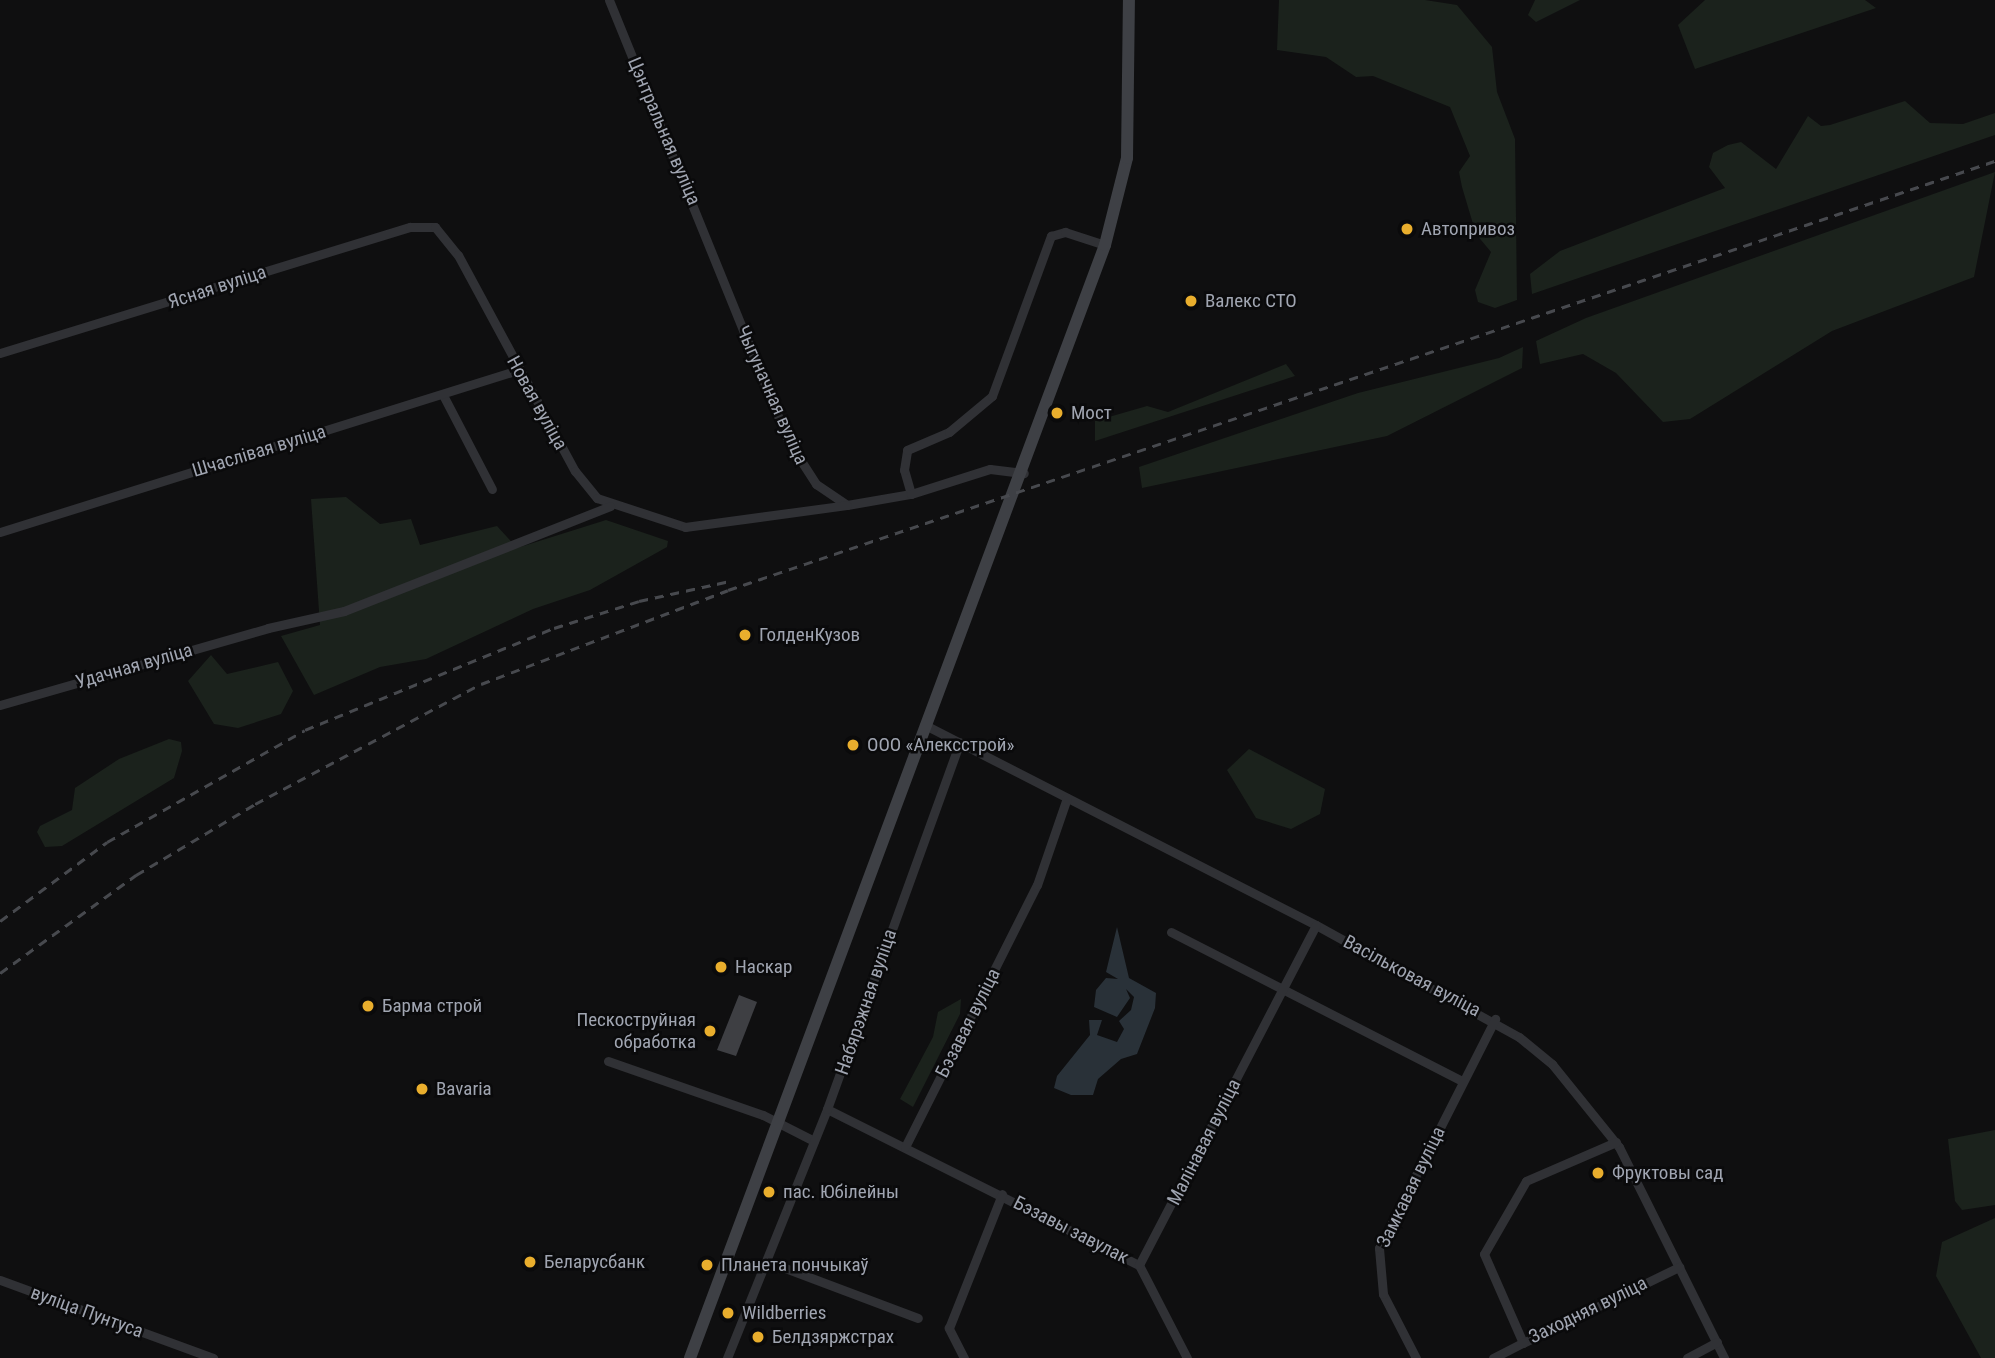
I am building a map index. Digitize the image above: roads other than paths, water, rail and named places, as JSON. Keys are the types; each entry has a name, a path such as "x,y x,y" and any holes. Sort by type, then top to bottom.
{"street":[{"name":"Цэнтральная вуліца","path":"609,0 718,263"},
{"path":"690,1358 1024,473 1105,245 1127,158 1129,0"},
{"name":"Ясная вуліца","path":"0,353 410,227 435,227"},
{"name":"Новая вуліца","path":"435,227 458,255 575,471 610,506 685,527 847,505"},
{"path":"911,494 904,470 908,450 949,432 992,396 1051,236 1065,232 1105,245"},
{"name":"Чыгуначная вуліца","path":"718,263 787,439 816,484 847,505"},
{"name":"Шчаслівая вуліца","path":"0,532 518,370"},
{"path":"443,395 492,489"},
{"path":"847,505 911,494 990,470 1024,473"},
{"name":"Удачная вуліца","path":"0,705 268,628 344,611 610,506"},
{"name":"Васільковая вуліца","path":"928,726 1495,1019 1552,1064 1616,1142 1724,1358"},
{"name":"Набярэжная вуліца","path":"727,1358 769,1262 827,1109 960,742"},
{"name":"Бэзавая вуліца","path":"905,1147 1037,885 1067,798"},
{"name":"Малінавая вуліца","path":"1139,1265 1316,925"},
{"path":"1171,932 1284,986 1462,1082"},
{"name":"Замкавая вуліца","path":"1416,1358 1383,1294 1379,1248 1495,1019"},
{"path":"608,1061 749,1111 814,1141"},
{"path":"827,1109 1002,1194 949,1328 964,1358"},
{"name":"Заходняя вуліца","path":"1616,1142 1526,1181 1484,1254 1522,1343 1679,1267"},
{"name":"Бэзавы завулак","path":"1002,1194 1139,1265"},
{"path":"769,1262 918,1318"},
{"path":"1139,1265 1187,1358"},
{"name":"вуліца Пунтуса","path":"0,1280 213,1358"},
{"path":"1687,1358 1717,1342"},
{"path":"1493,1358 1522,1343"}],"railway":[{"path":"0,973 136,875 255,804 481,684 728,590 1995,161"},
{"path":"0,921 107,842 305,730 554,628 639,601 730,581"}],"place":[{"name":"Автопривоз","path":"1407,229"},
{"name":"Валекс СТО","path":"1191,301"},
{"name":"Мост","path":"1057,413"},
{"name":"ГолденКузов","path":"745,635"},
{"name":"ООО «Алексстрой»","path":"853,745"},
{"name":"Наскар","path":"721,967"},
{"name":"Барма строй","path":"368,1006"},
{"name":"Пескоструйная обработка","path":"710,1031"},
{"name":"Bavaria","path":"422,1089"},
{"name":"Фруктовы сад","path":"1598,1173"},
{"name":"пас. Юбілейны","path":"769,1192"},
{"name":"Беларусбанк","path":"530,1262"},
{"name":"Планета пончыкаў","path":"707,1265"},
{"name":"Wildberries","path":"728,1313"},
{"name":"Белдзяржстрах","path":"758,1337"}]}
